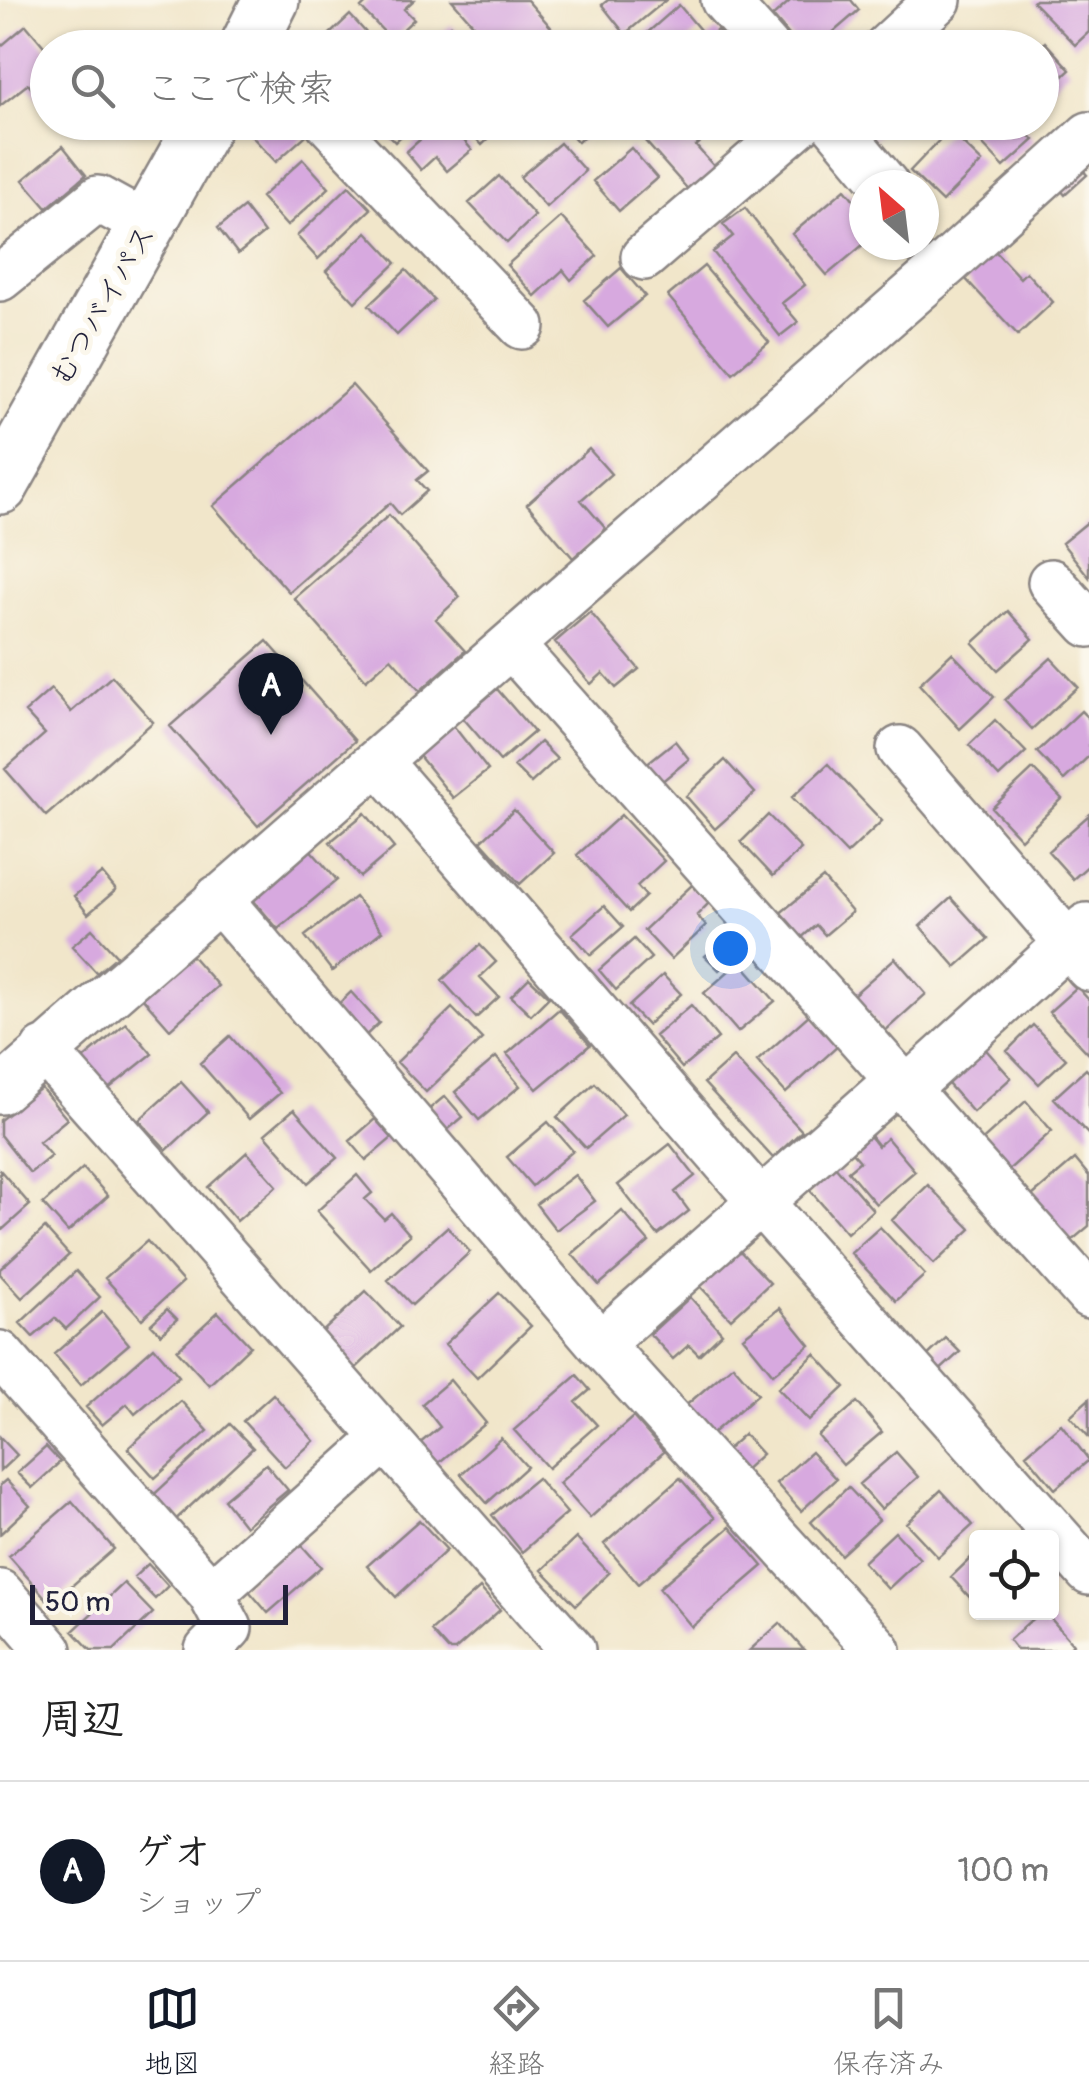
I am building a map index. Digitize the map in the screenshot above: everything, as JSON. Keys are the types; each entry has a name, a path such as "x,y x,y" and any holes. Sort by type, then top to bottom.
{"highway":[{"name":"むつバイパス","path":"0,486 195,140"}],"street":[{"path":"724,0 751,30"},
{"path":"906,30 938,0"},
{"path":"939,244 1089,135"},
{"path":"345,140 522,326"},
{"path":"644,257 780,140"},
{"path":"848,140 873,170"},
{"path":"0,278 98,199 148,226"},
{"path":"0,1091 511,646 921,260"},
{"path":"1051,582 1089,624"},
{"path":"511,646 1089,1295"},
{"path":"600,1344 903,1084 1082,945 900,749"},
{"path":"378,761 762,1204 1089,1572"},
{"path":"218,898 600,1344 878,1650"},
{"path":"44,1050 572,1650"},
{"path":"0,1354 211,1594 229,1628 208,1650"},
{"path":"211,1594 384,1440"},
{"path":"0,1593 49,1650"}],"building":[{"path":"369,0 414,0 404,9 414,19 402,30 382,30 361,8"},
{"path":"452,0 527,0 553,30 478,30"},
{"path":"608,0 666,0 630,30 622,30 602,5"},
{"path":"791,0 851,0 859,10 836,30 785,30 773,16"},
{"path":"1035,0 1089,0 1089,32 1075,45"},
{"path":"679,5 700,30 651,30"},
{"path":"350,15 364,30 334,30"},
{"path":"26,25 30,30 30,86 28,84 0,106 0,47"},
{"path":"1059,58 1070,70 1059,80"},
{"path":"255,140 301,140 276,162"},
{"path":"420,140 463,140 472,150 447,171 435,157 421,170 406,152"},
{"path":"703,140 696,146 719,172 693,195 646,142"},
{"path":"939,140 959,140 982,162 942,202 939,170 911,170"},
{"path":"978,140 1034,140 1004,167"},
{"path":"560,143 585,171 546,207 520,177"},
{"path":"63,146 86,175 47,208 23,180"},
{"path":"631,148 657,178 619,211 593,181"},
{"path":"303,159 329,188 287,226 261,197"},
{"path":"1074,160 1087,175 1065,195 1052,179"},
{"path":"499,176 535,216 507,243 469,203"},
{"path":"349,186 371,209 318,259 297,236"},
{"path":"845,189 849,194 849,257 827,275 792,234"},
{"path":"244,207 264,233 238,254 218,228"},
{"path":"745,208 805,285 782,303 798,322 780,336 713,252 733,236 723,224"},
{"path":"561,217 597,256 571,280 563,270 535,296 507,265"},
{"path":"367,232 396,263 355,302 326,271"},
{"path":"994,250 1020,278 1026,272 1053,302 1018,335 964,277"},
{"path":"704,266 769,342 733,373 668,296"},
{"path":"621,268 645,296 608,327 584,300"},
{"path":"406,270 434,300 397,335 369,305"},
{"path":"352,385 428,471 417,480 427,491 400,515 390,503 289,592 213,506"},
{"path":"589,449 611,474 581,500 606,529 573,558 527,504"},
{"path":"389,515 460,597 436,619 465,651 420,691 391,658 366,680 294,598"},
{"path":"1089,521 1089,577 1062,543"},
{"path":"1008,611 1033,639 998,670 973,643"},
{"path":"590,612 639,669 616,688 603,673 591,684 555,642"},
{"path":"267,641 355,741 258,826 170,726"},
{"path":"952,653 994,697 960,729 919,684"},
{"path":"1051,658 1078,687 1032,729 1005,700"},
{"path":"112,676 153,722 46,816 5,769 45,734 25,712 51,689 71,712"},
{"path":"497,689 534,732 500,761 463,718"},
{"path":"1081,711 1089,719 1089,756 1064,780 1037,752"},
{"path":"995,720 1026,752 999,777 969,745"},
{"path":"452,724 488,770 453,798 416,752"},
{"path":"675,741 689,759 660,783 645,765"},
{"path":"540,742 557,759 531,783 514,766"},
{"path":"725,760 755,793 715,829 686,796"},
{"path":"828,764 882,821 847,854 792,797"},
{"path":"1033,769 1062,799 1021,839 992,808"},
{"path":"514,810 554,853 520,884 481,841"},
{"path":"365,813 394,848 360,877 330,842"},
{"path":"621,815 664,861 637,886 646,896 629,912 577,855"},
{"path":"768,815 801,849 773,876 741,842"},
{"path":"1089,815 1089,865 1073,879 1048,851"},
{"path":"306,845 337,880 278,929 248,894"},
{"path":"102,873 116,890 88,914 74,896"},
{"path":"823,878 852,912 825,935 816,925 799,940 778,915"},
{"path":"692,885 709,903 697,915 706,926 671,959 644,930"},
{"path":"355,897 382,931 332,971 305,936"},
{"path":"951,898 988,939 956,967 920,926"},
{"path":"604,906 623,927 591,955 572,934"},
{"path":"92,929 117,956 97,973 72,946"},
{"path":"734,930 747,945 719,970 705,956"},
{"path":"634,939 651,958 616,990 599,970"},
{"path":"480,945 496,962 480,977 499,997 476,1018 442,980"},
{"path":"190,954 218,986 170,1029 142,997"},
{"path":"895,958 926,994 884,1032 852,996"},
{"path":"740,961 775,1001 738,1032 704,993"},
{"path":"663,975 681,994 647,1025 629,1006"},
{"path":"529,978 549,997 531,1015 511,996"},
{"path":"1077,987 1089,1000 1089,1054 1049,1012"},
{"path":"351,992 379,1023 360,1041 332,1010"},
{"path":"691,1005 718,1038 682,1068 655,1036"},
{"path":"452,1008 482,1039 426,1092 397,1062"},
{"path":"559,1009 590,1045 537,1089 507,1054"},
{"path":"810,1014 838,1046 786,1093 757,1061"},
{"path":"126,1023 152,1054 107,1090 82,1060"},
{"path":"1033,1025 1066,1059 1039,1084 1007,1051"},
{"path":"230,1036 280,1093 249,1119 200,1063"},
{"path":"980,1043 1011,1078 973,1112 942,1077"},
{"path":"496,1057 520,1086 479,1120 455,1092"},
{"path":"733,1057 802,1131 773,1158 704,1083"},
{"path":"1086,1069 1089,1072 1089,1135 1054,1098"},
{"path":"181,1082 208,1112 167,1150 139,1120"},
{"path":"595,1083 624,1115 586,1148 557,1117"},
{"path":"41,1088 67,1119 39,1142 51,1156 30,1173 0,1135 0,1120"},
{"path":"445,1096 463,1117 439,1137 421,1116"},
{"path":"1026,1101 1052,1131 1005,1173 978,1144"},
{"path":"294,1109 337,1158 308,1183 265,1134"},
{"path":"375,1119 392,1138 366,1160 350,1141"},
{"path":"548,1122 573,1151 532,1186 507,1157"},
{"path":"870,1136 878,1146 887,1138 915,1171 876,1204 848,1171 860,1161 852,1152"},
{"path":"670,1144 695,1176 675,1192 689,1211 658,1235 618,1185"},
{"path":"247,1152 277,1186 237,1221 208,1187"},
{"path":"1075,1159 1089,1176 1089,1226 1070,1242 1032,1196"},
{"path":"834,1165 873,1210 847,1233 808,1188"},
{"path":"83,1168 108,1196 68,1232 43,1204"},
{"path":"0,1170 30,1205 0,1232"},
{"path":"357,1175 372,1193 365,1199 384,1219 391,1213 410,1235 371,1270 317,1211"},
{"path":"575,1175 595,1201 556,1230 536,1204"},
{"path":"928,1185 971,1229 934,1264 892,1220"},
{"path":"622,1211 649,1242 599,1285 572,1254"},
{"path":"447,1227 470,1252 412,1305 388,1280"},
{"path":"880,1227 925,1275 896,1301 851,1253"},
{"path":"45,1228 69,1255 22,1298 0,1274 0,1269"},
{"path":"147,1241 183,1282 142,1319 105,1278"},
{"path":"738,1249 770,1283 731,1319 699,1285"},
{"path":"76,1271 100,1297 66,1329 55,1318 33,1337 20,1323"},
{"path":"366,1291 400,1327 354,1370 320,1334"},
{"path":"499,1293 531,1326 477,1378 445,1344"},
{"path":"690,1297 722,1333 699,1355 689,1345 673,1359 650,1334"},
{"path":"780,1308 810,1345 773,1374 743,1337"},
{"path":"167,1309 177,1319 161,1334 151,1324"},
{"path":"102,1312 129,1344 81,1385 54,1354"},
{"path":"218,1312 250,1346 209,1385 177,1350"},
{"path":"946,1338 960,1352 936,1374 923,1360"},
{"path":"154,1347 179,1376 135,1414 127,1404 102,1425 86,1407"},
{"path":"815,1354 845,1387 809,1421 778,1388"},
{"path":"733,1365 758,1394 708,1437 683,1408"},
{"path":"577,1375 590,1390 576,1402 597,1425 548,1468 514,1430"},
{"path":"450,1380 486,1423 436,1465 419,1444 440,1427 422,1404"},
{"path":"273,1394 314,1441 285,1467 243,1421"},
{"path":"1089,1399 1089,1437 1070,1416"},
{"path":"181,1401 208,1431 155,1478 128,1448"},
{"path":"857,1402 882,1432 843,1465 818,1436"},
{"path":"633,1417 664,1452 590,1518 559,1483"},
{"path":"230,1424 253,1448 170,1525 147,1501"},
{"path":"1061,1424 1089,1460 1055,1489 1026,1454"},
{"path":"744,1434 762,1454 740,1474 722,1454"},
{"path":"0,1437 17,1455 0,1471"},
{"path":"501,1438 527,1467 487,1503 461,1474"},
{"path":"46,1447 60,1462 32,1488 17,1473"},
{"path":"811,1452 836,1479 801,1511 776,1483"},
{"path":"896,1452 918,1477 881,1509 859,1484"},
{"path":"266,1464 288,1490 245,1526 224,1499"},
{"path":"537,1478 567,1513 522,1552 492,1515"},
{"path":"680,1478 715,1518 638,1584 604,1544"},
{"path":"6,1480 30,1506 0,1534 0,1485"},
{"path":"848,1487 879,1520 841,1555 811,1522"},
{"path":"941,1490 973,1525 938,1557 906,1523"},
{"path":"72,1501 114,1549 51,1604 9,1556"},
{"path":"419,1520 447,1550 396,1597 367,1566"},
{"path":"730,1527 763,1566 692,1627 659,1588"},
{"path":"895,1532 920,1559 888,1589 863,1562"},
{"path":"576,1538 609,1573 576,1605 542,1570"},
{"path":"297,1540 321,1567 268,1613 244,1585"},
{"path":"969,1560 969,1596 951,1577"},
{"path":"148,1564 168,1586 155,1599 134,1577"},
{"path":"124,1583 153,1613 114,1650 91,1650 73,1631"},
{"path":"480,1588 500,1610 455,1650 448,1650 431,1631"},
{"path":"1031,1620 1052,1620 1073,1644 1067,1650 1017,1650 1009,1640"},
{"path":"780,1623 804,1650 750,1650"}],"place":[{"name":"ゲオ","path":"271,735"}]}
